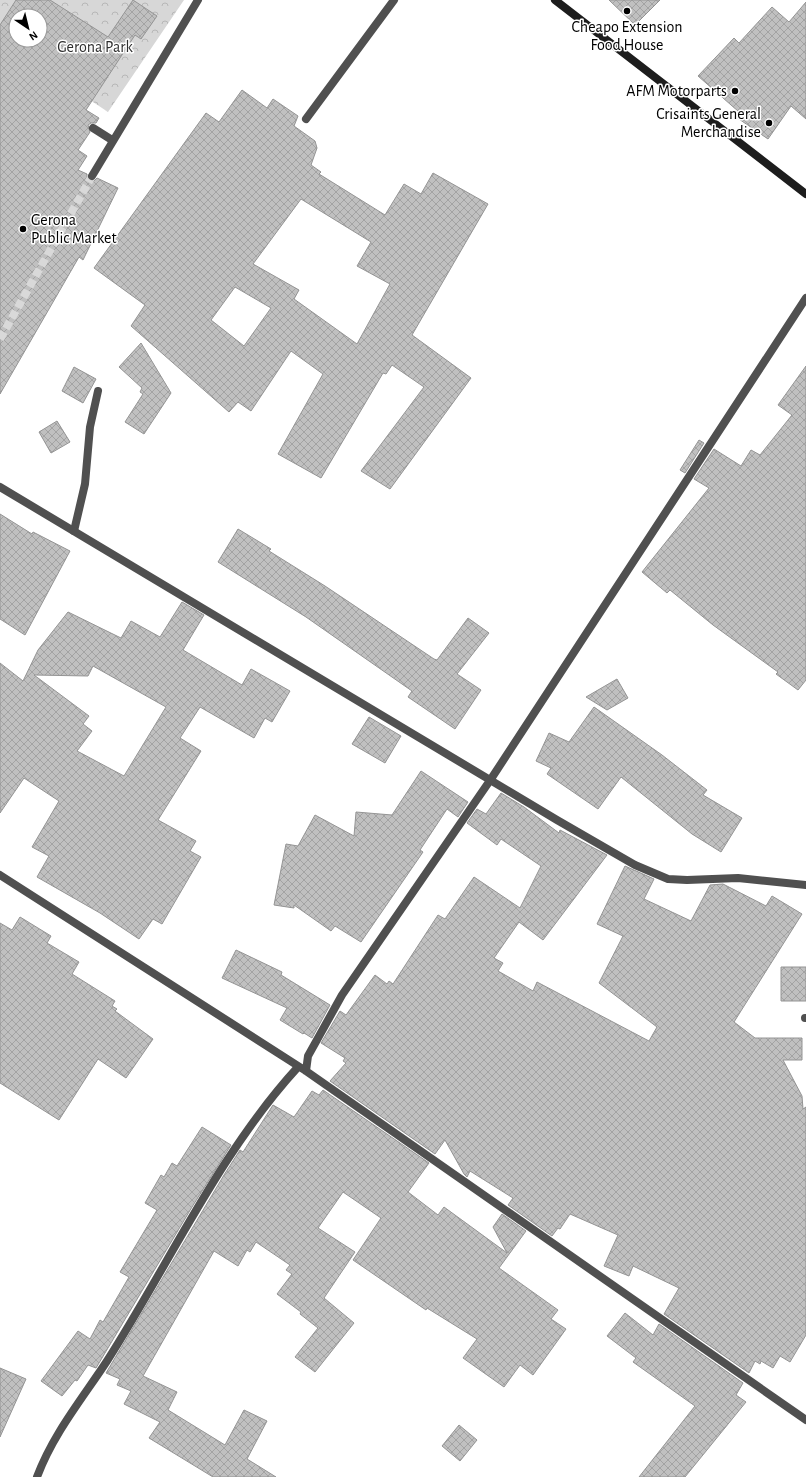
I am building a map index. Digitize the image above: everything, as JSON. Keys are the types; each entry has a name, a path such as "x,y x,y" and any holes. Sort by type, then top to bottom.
{"main road":[{"path":"555,0 806,194"}],"street":[{"path":"92,176 112,140 198,0"},
{"path":"306,119 394,0"},
{"path":"93,128 112,140"},
{"path":"306,1071 308,1056 342,995 491,779 806,298"},
{"path":"74,531 85,484 90,427 98,391"},
{"path":"0,487 635,865 668,879 687,880 738,878 806,884"},
{"path":"0,875 257,1038 306,1071 806,1420"},
{"path":"37,1477 45,1455 107,1361 183,1232 244,1136 270,1097 298,1067"}],"green space":[{"name":"Gerona Park","path":"0,0 184,0 108,112 12,48 48,48 48,8 8,8 8,45 0,40"}],"building":[{"path":"16,0 50,0 108,37 133,0 157,16 141,39 135,35 86,110 99,118 96,123 91,123 88,125 90,132 78,150 87,156 78,170 87,174 87,178 90,181 94,181 97,178 118,188 83,260 79,257 0,394 0,25 8,12 8,48 48,48 48,8 11,8"},
{"path":"609,0 660,0 635,25"},
{"path":"806,2 806,119 791,106 768,139 736,117 739,112 698,76 734,38 739,43 772,7 789,22"},
{"path":"242,90 267,108 273,99 298,116 294,126 315,141 317,148 311,165 321,172 319,174 385,215 404,184 421,194 433,173 488,204 412,335 471,378 390,489 361,471 424,387 392,365 386,374 383,373 321,478 278,454 323,374 291,351 251,411 238,402 229,412 131,326 145,305 94,268 206,113 219,122","holes":["301,199 371,242 357,266 390,284 357,344 294,299 299,290 253,264","235,287 271,308 244,346 211,320"]},
{"path":"141,343 171,393 144,434 125,422 143,394 140,392 142,388 119,367"},
{"path":"806,366 806,680 798,690 776,674 778,672 713,625 670,590 667,593 642,572 709,488 694,479 714,449 741,466 751,450 760,455 792,415 778,405"},
{"path":"74,367 96,379 83,403 62,391"},
{"path":"57,421 70,442 51,453 39,432"},
{"path":"699,440 704,443 685,473 680,470"},
{"path":"0,514 32,534 33,532 70,551 25,635 0,619"},
{"path":"238,529 271,549 269,551 325,586 434,659 437,660 468,618 489,633 457,674 481,690 455,729 408,697 412,691 306,617 218,562"},
{"path":"182,602 204,615 183,650 242,685 251,669 290,691 272,722 265,718 254,738 200,707 180,738 201,751 158,820 196,841 190,851 201,857 162,924 153,919 139,939 100,913 37,877 49,856 32,847 59,801 24,778 0,813 0,663 23,681 38,650 68,612 121,638 131,621 160,637","holes":["93,666 166,707 124,776 77,751 92,731 83,724 89,716 34,675 88,676"]},
{"path":"617,679 628,698 607,710 586,697"},
{"path":"594,707 662,755 707,790 703,795 742,818 721,852 692,834 621,777 598,809 547,774 551,768 536,761 549,733 569,742"},
{"path":"369,717 401,736 385,763 352,744"},
{"path":"421,771 468,802 458,817 447,809 420,850 423,852 361,942 335,926 331,931 294,905 294,908 274,905 286,844 298,846 315,815 354,836 356,812 392,815"},
{"path":"501,793 524,807 559,833 560,830 607,855 543,940 519,922 494,958 503,963 498,971 533,991 537,982 649,1041 657,1027 599,983 623,936 597,924 625,866 654,879 644,899 691,921 710,885 723,884 766,906 772,896 802,914 734,1022 755,1038 802,1038 802,1060 783,1060 802,1096 803,1109 806,1107 806,1335 790,1362 780,1356 773,1368 761,1361 760,1364 755,1361 749,1373 664,1314 679,1288 633,1266 629,1276 604,1266 618,1235 570,1214 560,1229 558,1228 552,1236 508,1205 513,1198 470,1171 467,1177 445,1140 435,1154 330,1081 346,1063 343,1061 345,1058 321,1043 340,1011 346,1015 375,975 387,984 389,981 393,984 438,915 445,919 474,877 520,908 541,866 501,839 497,845 467,823 477,809 486,814"},
{"path":"20,917 51,936 47,943 79,962 72,974 115,1001 112,1006 117,1009 115,1011 153,1039 126,1078 98,1059 59,1120 0,1083 0,923 12,930"},
{"path":"236,950 282,972 281,975 330,1005 312,1038 280,1020 287,1008 222,978"},
{"path":"781,967 806,967 806,1001 781,1001"},
{"path":"323,1090 429,1163 408,1192 438,1215 444,1207 507,1253 493,1227 502,1214 526,1231 499,1268 558,1310 551,1319 566,1329 533,1375 520,1365 504,1387 463,1358 477,1339 427,1308 426,1310 353,1260 381,1218 343,1192 318,1228 355,1252 324,1298 354,1323 315,1372 295,1357 318,1328 300,1314 301,1312 277,1294 292,1274 286,1270 290,1265 256,1242 250,1252 247,1250 238,1266 214,1251 143,1376 177,1392 168,1410 225,1445 244,1410 267,1421 247,1459 276,1477 213,1477 149,1438 160,1422 124,1404 131,1391 117,1385 120,1379 106,1373 224,1175 240,1150 243,1152 273,1105 294,1117 312,1091 319,1095"},
{"path":"202,1127 231,1145 192,1207 96,1368 88,1365 77,1381 75,1380 62,1396 41,1381 78,1331 90,1339 100,1320 103,1322 129,1277 120,1272 157,1210 145,1203 161,1175 164,1177 172,1163 177,1166"},
{"path":"625,1313 653,1335 659,1324 743,1383 736,1395 746,1402 685,1477 639,1477 695,1406 633,1362 636,1358 607,1336"},
{"path":"0,1368 26,1379 0,1437"},
{"path":"459,1425 477,1440 460,1461 442,1446"}],"tunnel":[{"path":"0,339 92,176"}],"place":[{"name":"Cheapo Extension Food House","path":"627,11"},
{"name":"AFM Motorparts","path":"735,91"},
{"name":"Crisaints General Merchandise","path":"769,123"},
{"name":"Gerona Public Market","path":"23,229"}]}
